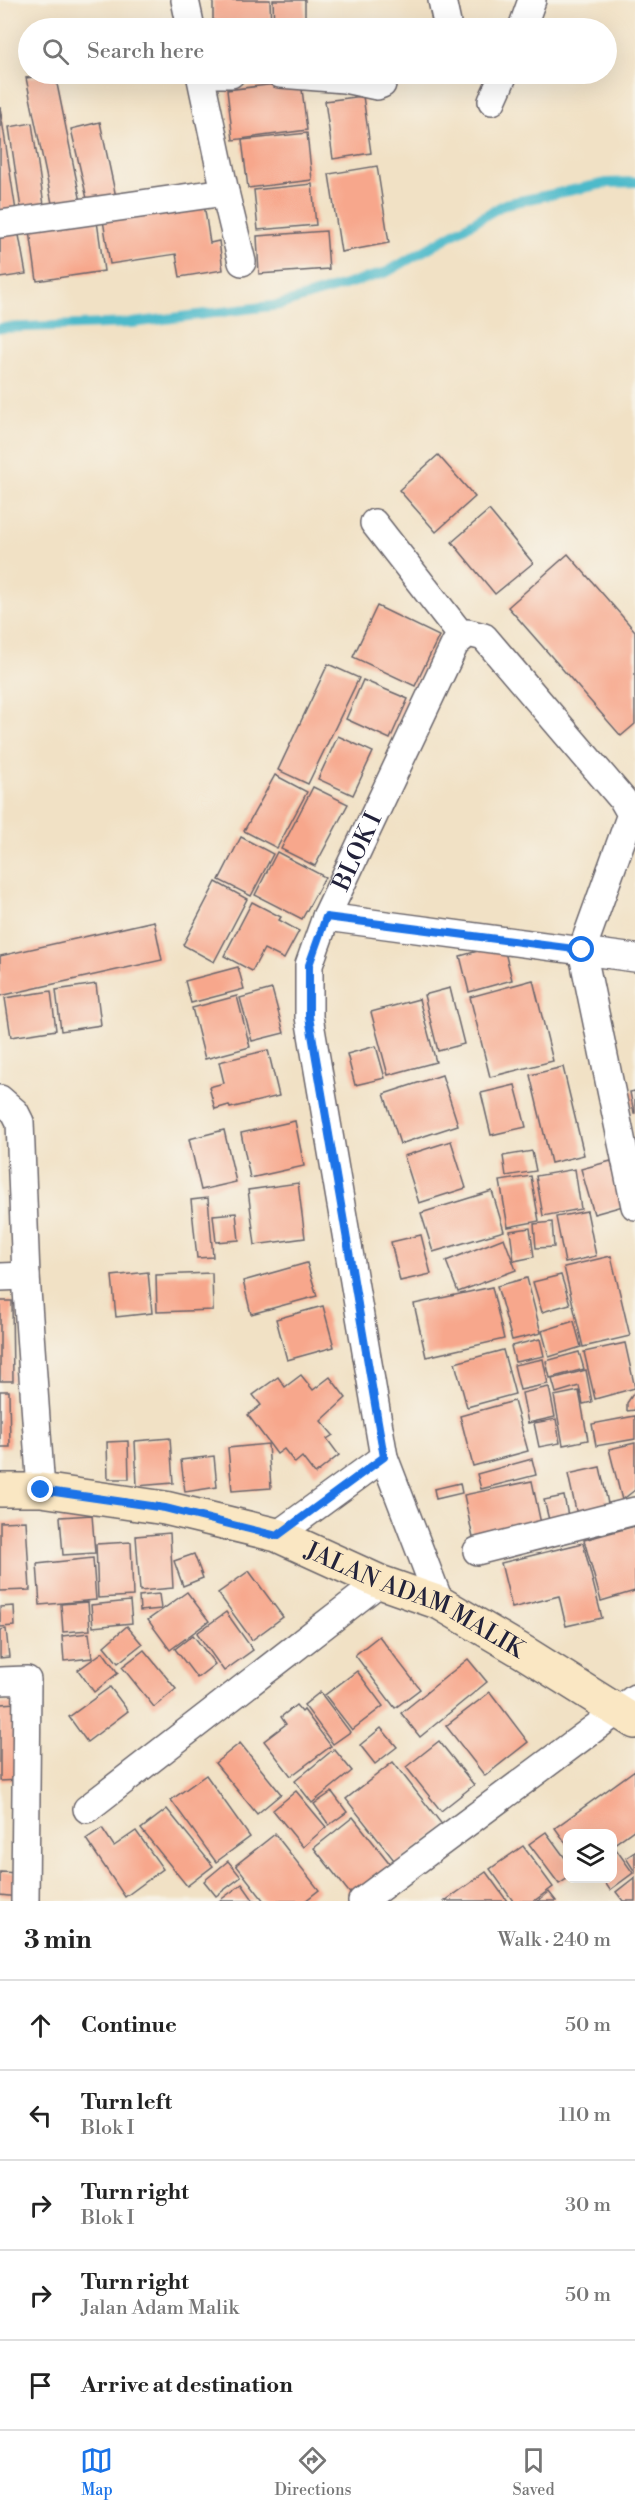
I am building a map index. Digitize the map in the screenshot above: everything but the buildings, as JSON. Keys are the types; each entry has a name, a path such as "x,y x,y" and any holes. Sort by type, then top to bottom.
{"street":[{"path":"185,0 189,18"},
{"path":"442,0 446,18"},
{"path":"526,18 532,0"},
{"path":"202,84 242,262"},
{"path":"492,100 499,84"},
{"path":"0,224 225,192"},
{"path":"374,523 473,636 623,800 631,814 582,950 635,1206"},
{"name":"BLOK I","path":"440,1603 384,1457 309,1017 309,965 326,917 455,644 473,636"},
{"path":"326,917 635,958"},
{"path":"0,1099 15,1112 20,1122 13,1277 41,1490"},
{"path":"277,1536 384,1457"},
{"name":"JALAN ADAM MALIK","path":"0,1490 41,1490 165,1508 277,1536 380,1582 440,1603 630,1711"},
{"path":"477,1551 635,1511"},
{"path":"87,1809 380,1582"},
{"path":"0,1681 27,1680 25,1901"},
{"path":"374,1898 630,1711"}],"waterway":[{"path":"0,328 132,323 279,305 387,272 505,204 607,183 635,182"}],"route":[{"path":"41,1490 165,1508 277,1536 384,1457 309,1017 309,965 326,917 582,950"}]}
